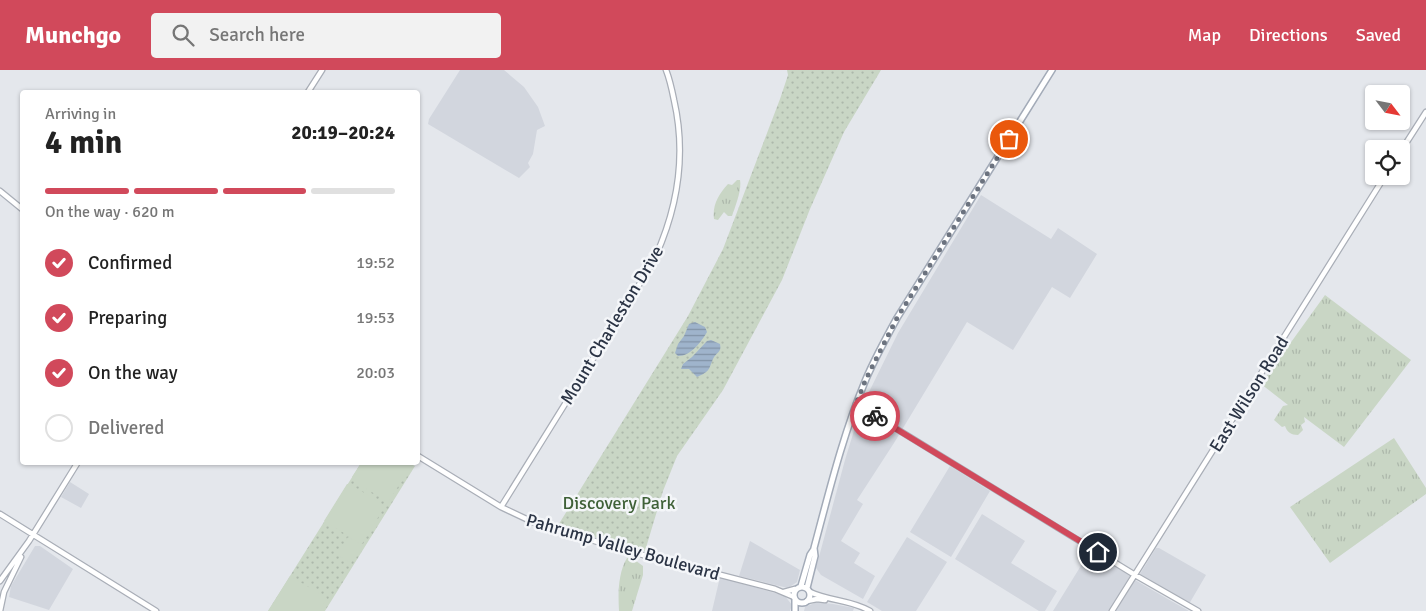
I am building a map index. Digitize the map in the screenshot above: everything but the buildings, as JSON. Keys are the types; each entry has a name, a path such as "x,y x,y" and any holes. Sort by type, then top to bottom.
{"main road":[{"path":"795,611 794,598 814,548 839,458 856,404 870,370 897,318 1052,70"},
{"path":"800,611 810,597 809,590 814,548"},
{"path":"798,588 809,590"},
{"path":"794,598 799,602 806,602"}],"street":[{"path":"309,90 322,70"},
{"name":"Mount Charleston Drive","path":"501,507 652,264 663,242 675,202 681,151 677,112 666,70"},
{"path":"1408,140 1426,112"},
{"name":"East Wilson Road","path":"1112,611 1379,185"},
{"path":"0,191 20,207"},
{"path":"856,404 1135,575 1198,611"},
{"name":"Pahrump Valley Boulevard","path":"420,457 515,515 550,529 784,592 794,598"},
{"path":"0,611 2,591 33,535 76,465"},
{"path":"0,514 156,611"},
{"path":"0,581 29,542"},
{"name":"Pahrump Valley Boulevard","path":"784,592 798,588"},
{"path":"809,590 832,600"},
{"path":"806,602 818,599 832,600 861,606 870,611"}],"shaded area":[{"path":"460,70 504,70 524,87 538,107 545,126 537,130 533,154 528,163 530,167 519,178 428,124 429,119"},
{"path":"981,195 1051,239 1058,228 1097,254 1070,298 1052,287 1013,350 967,322 894,443 857,500 863,504 841,541 860,553 854,563 875,576 863,599 821,575 816,568 845,460 860,411 863,410 869,392 898,333"},
{"path":"950,466 990,491 951,557 910,532"},
{"path":"70,482 89,494 81,508 61,497"},
{"path":"982,514 1025,541 1011,563 1057,591 1045,611 1039,611 955,559"},
{"path":"907,537 947,562 916,611 882,611 867,602"},
{"path":"750,541 800,570 797,582 788,588 739,576"},
{"path":"35,546 40,546 73,569 49,610 9,597 11,586"},
{"path":"1156,548 1206,575 1189,604 1140,574"},
{"path":"1090,551 1130,576 1109,611 1053,611"},
{"path":"720,577 785,596 792,605 790,611 712,611"},
{"path":"1135,580 1173,602 1189,611 1116,611"},
{"path":"817,602 854,608 853,611 804,611 805,607"}],"green space":[{"name":"Discovery Park","path":"787,70 881,70 844,132 810,209 782,280 723,390 677,456 663,491 645,551 557,527 688,316 723,249 780,99 788,75"},
{"path":"737,180 740,180 740,189 732,216 728,216 724,212 718,220 714,219 715,204 719,196 728,184 732,185"},
{"path":"1325,295 1411,360 1344,447 1304,417 1305,422 1301,425 1303,430 1298,435 1290,433 1285,426 1282,427 1274,420 1283,406 1288,405 1261,384"},
{"path":"1394,438 1426,488 1426,494 1330,563 1290,507"},
{"path":"360,465 415,466 325,611 268,611"},
{"path":"360,465 410,465 411,467 388,502 352,480"},
{"path":"347,484 350,484 385,506 362,544 324,521"},
{"path":"348,537 362,545 351,563 337,555"},
{"path":"627,558 632,558 643,566 643,575 632,611 619,611 620,577"},
{"path":"290,576 327,598 320,611 268,611"}],"water":[{"path":"695,322 705,327 707,332 699,344 691,351 678,356 675,353 678,344 689,324"},
{"path":"711,340 720,344 720,349 706,372 697,377 689,369 681,369 683,364 707,341"}],"way so far":[{"path":"875,416 856,404 878,353 936,254 1009,139"}],"route":[{"path":"875,416 1098,552"}]}
